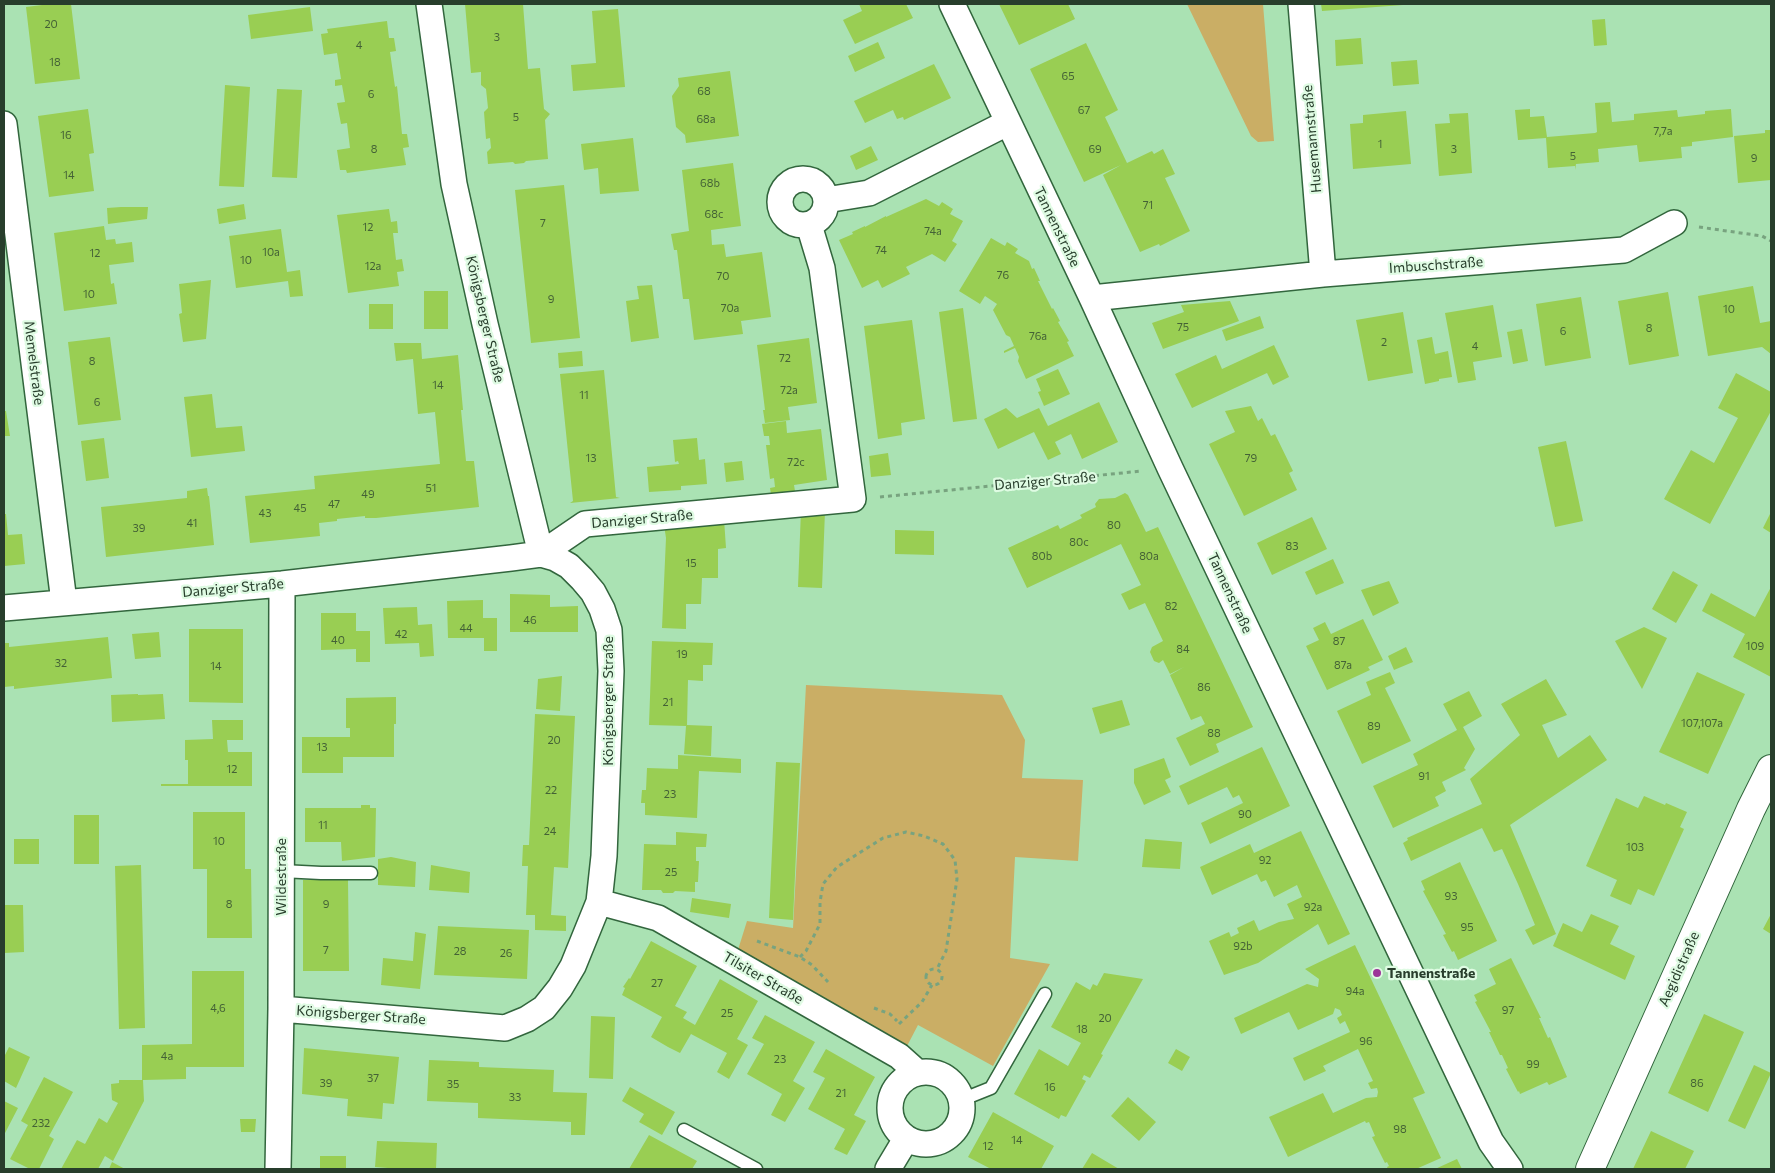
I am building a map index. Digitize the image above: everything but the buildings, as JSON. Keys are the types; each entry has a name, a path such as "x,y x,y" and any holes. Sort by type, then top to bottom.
{"street":[{"name":"Königsberger Straße","path":"281,1009 505,1028 527,1019 544,1008 560,988 573,966 599,902 606,810 611,671 609,630 602,609 593,592 582,579 570,566 555,558 541,554 485,324 454,184 429,4"},
{"name":"Tannenstraße","path":"952,4 1007,123 1092,298 1170,468 1491,1142 1510,1169"},
{"name":"Husemannstraße","path":"1301,4 1323,274"},
{"path":"826,200 869,193 1007,123"},
{"name":"Memelstraße","path":"4,124 64,602"},
{"path":"799,179 817,184 823,191 826,200 822,215 816,222 809,225 800,226 791,222 784,216 780,208 780,198 783,189 799,179"},
{"name":"Imbuschstraße","path":"1092,298 1323,274 1624,250 1674,223"},
{"path":"809,225 822,268 853,499"},
{"name":"Danziger Straße","path":"4,608 282,584 541,554 585,524 853,499"},
{"name":"Wildestraße","path":"278,1169 282,871 282,584"},
{"name":"Aegidistraße","path":"1590,1169 1751,809 1771,769"},
{"name":"Tilsiter Straße","path":"599,902 658,918 899,1056 918,1073"},
{"path":"918,1073 932,1073 944,1078 955,1087 961,1100 961,1115 956,1128 946,1138 933,1144 919,1144 906,1139 896,1129 890,1116 890,1102 895,1089 905,1079 918,1073"},
{"path":"888,1169 906,1139"}],"lane":[{"path":"282,871 371,873"},
{"path":"961,1100 991,1088 1045,994"},
{"path":"684,1130 756,1169"}],"path":[{"path":"1674,223 1762,236 1771,241"},
{"name":"Danziger Straße","path":"853,499 1170,468"},
{"path":"800,957 806,951 820,924 820,902 823,884 837,867 883,838 906,832 924,836 943,844 955,860 957,879 946,950 937,969"},
{"path":"937,969 941,973 942,980 938,984 932,985 927,981 926,974 930,970 937,969"},
{"path":"899,1024 922,1002 932,985"}],"shaded area":[{"path":"1187,4 1263,4 1274,141 1258,142 1251,136"},
{"path":"806,685 1002,695 1025,740 1022,778 1083,780 1078,861 1015,857 1010,958 1050,964 993,1066 918,1025 906,1048 737,953 747,921 793,928"}],"place":[{"name":"Tannenstraße","path":"1377,973"}]}
